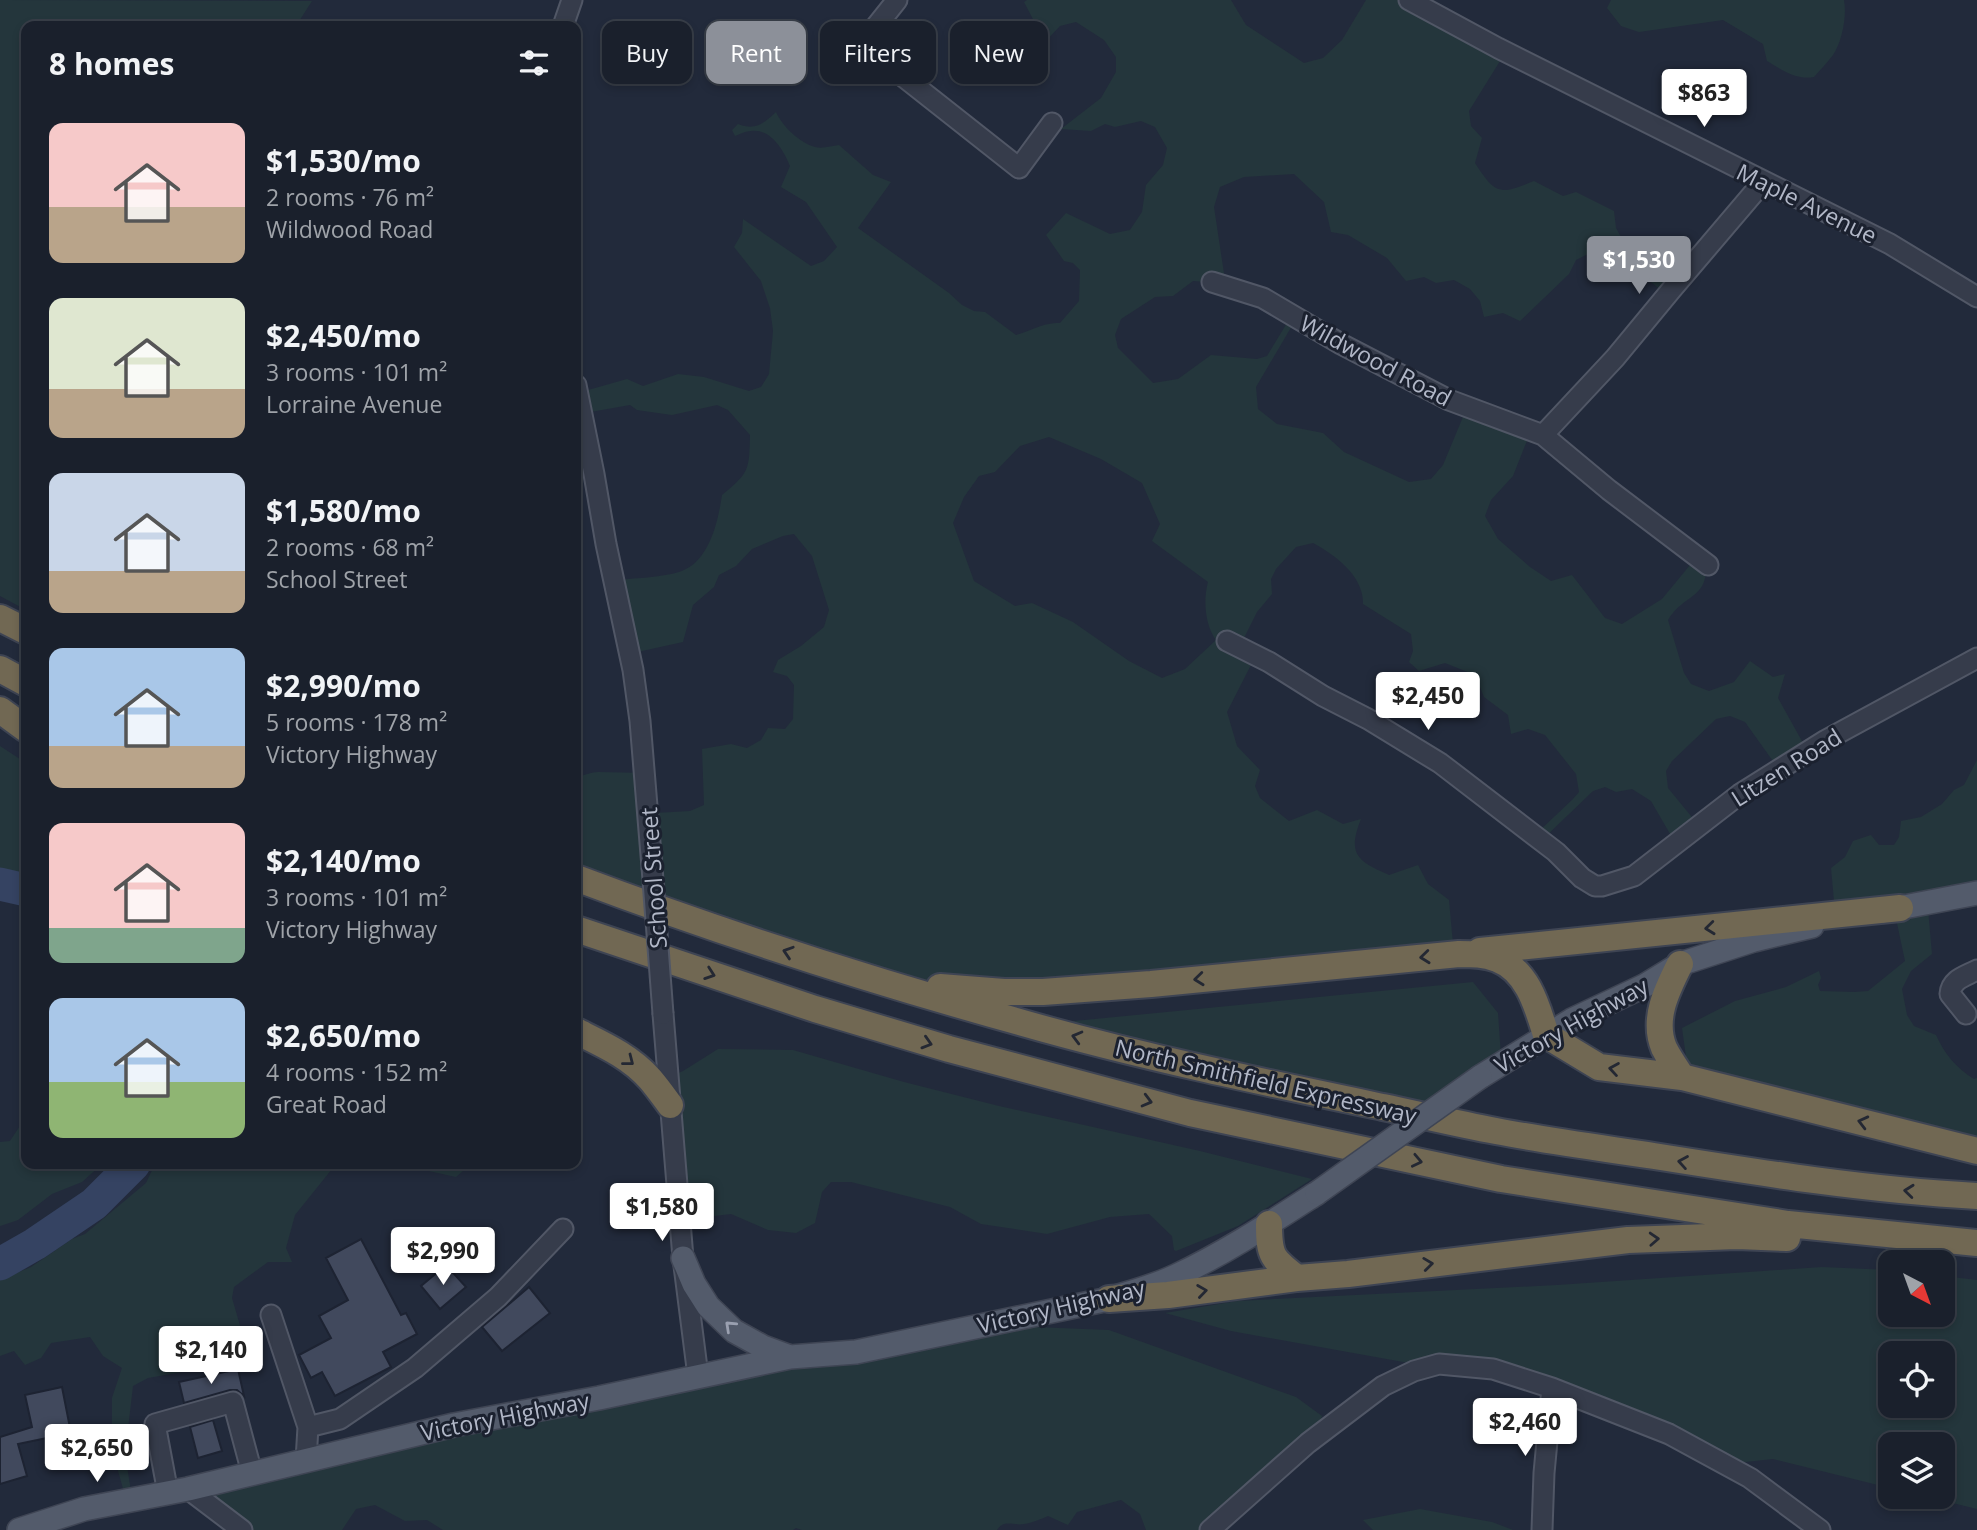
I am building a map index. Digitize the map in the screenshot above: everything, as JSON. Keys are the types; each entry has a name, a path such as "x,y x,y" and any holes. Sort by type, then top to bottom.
{"highway":[{"path":"0,618 21,628"},
{"path":"0,669 21,680"},
{"path":"0,710 21,725"},
{"name":"North Smithfield Expressway","path":"581,880 832,967 1023,1023 1279,1086 1496,1131 1710,1166 1822,1182 1977,1196"},
{"path":"832,967 932,986 1004,992 1043,992 1459,954 1900,908"},
{"name":"North Smithfield Expressway","path":"581,931 815,1010 949,1049 1190,1113 1502,1178 1788,1224 1977,1243"},
{"path":"1459,954 1497,958 1517,971 1532,994 1546,1035 1600,1067 1682,1077 1977,1150"},
{"path":"1680,964 1667,990 1659,1021 1665,1049 1682,1077"},
{"path":"581,1034 616,1051 635,1066 648,1077 670,1105"},
{"path":"1269,1224 1269,1245 1276,1262 1297,1278"},
{"path":"1110,1299 1168,1295 1628,1240 1737,1236 1777,1239 1867,1233"}],"main road":[{"name":"Victory Highway","path":"19,1530 84,1509 178,1491 454,1425 599,1398 790,1357 856,1352 1110,1299 1147,1288 1176,1276 1269,1224 1480,1077 1546,1035 1680,964 1754,940 1977,893"},
{"path":"683,1258 694,1284 708,1306 734,1331 763,1347 790,1357"}],"street":[{"path":"565,21 572,0"},
{"path":"897,0 862,44 883,61 1019,168 1052,123"},
{"name":"Maple Avenue","path":"1409,0 1510,54 1890,244 1977,297"},
{"path":"1543,435 1615,358 1763,182"},
{"name":"Wildwood Road","path":"1212,282 1263,298 1341,344 1449,400 1543,435 1609,490 1708,565"},
{"name":"School Street","path":"581,410 606,544 634,670 683,1258 698,1376"},
{"name":"Litzen Road","path":"1227,640 1440,763 1556,852 1582,878 1595,886 1634,876 1740,794 1826,740 1977,658"},
{"path":"1966,1014 1950,993 1950,986 1977,970"},
{"path":"308,1426 340,1419 415,1368 498,1297 563,1229"},
{"path":"271,1315 308,1426 306,1461"},
{"path":"1210,1530 1308,1443 1383,1386 1427,1366 1439,1364 1493,1369 1552,1388 1669,1434 1750,1478 1820,1530"},
{"path":"1542,1530 1552,1388"},
{"path":"242,1530 178,1491 155,1424 233,1402 252,1474"}],"shaded area":[{"path":"0,0 312,1 299,21 21,21 21,607 0,596"},
{"path":"1231,0 1246,25 1304,63 1323,58 1342,40 1366,0 1417,0 1505,53 1469,111 1471,126 1482,138 1475,163 1488,181 1499,189 1513,189 1534,181 1563,196 1576,192 1614,211 1616,228 1625,244 1647,248 1667,237 1697,259 1666,294 1623,260 1596,250 1576,260 1569,274 1520,321 1503,313 1484,317 1480,301 1470,289 1454,280 1436,283 1424,277 1406,281 1387,258 1348,235 1331,232 1324,202 1294,174 1244,177 1220,187 1214,207 1225,280 1221,283 1193,281 1173,296 1155,297 1121,319 1115,335 1118,348 1153,383 1178,379 1211,355 1257,359 1267,356 1290,318 1296,319 1256,387 1258,409 1277,424 1323,433 1344,452 1409,482 1431,479 1443,465 1465,412 1530,433 1513,476 1491,500 1485,516 1498,539 1551,581 1572,575 1605,618 1622,624 1662,599 1695,559 1706,563 1706,575 1699,590 1674,611 1668,620 1684,673 1691,684 1709,691 1734,682 1750,661 1773,677 1785,674 1778,698 1808,752 1780,771 1745,722 1730,716 1716,719 1672,761 1666,771 1668,788 1700,827 1677,846 1651,801 1632,789 1616,792 1605,787 1593,791 1543,839 1536,834 1579,792 1576,774 1545,735 1528,729 1511,734 1508,715 1484,697 1475,675 1445,663 1419,671 1409,662 1413,651 1411,634 1363,604 1359,584 1347,568 1313,543 1296,547 1276,569 1271,579 1272,594 1257,612 1240,646 1253,661 1227,712 1237,746 1260,770 1255,786 1260,798 1289,821 1317,810 1343,824 1361,819 1355,848 1362,860 1389,875 1418,865 1428,884 1449,900 1453,944 1090,985 939,983 912,979 581,874 581,775 598,772 646,773 655,813 690,811 704,805 702,749 731,744 747,748 761,740 768,728 785,729 793,719 794,685 787,676 773,672 778,660 824,627 829,610 812,556 794,534 783,536 752,549 736,566 719,575 714,587 693,605 683,642 633,653 619,580 673,574 698,560 715,529 722,495 746,470 750,435 728,410 717,405 672,415 637,410 630,405 585,413 581,392 627,379 643,386 678,374 704,377 749,391 761,387 769,374 773,331 770,308 761,281 734,247 742,233 743,219 811,266 824,261 837,247 806,202 781,187 790,166 776,142 758,131 735,136 732,130 738,124 749,127 758,125 776,112 787,128 803,142 818,148 839,145 873,175 891,182 858,228 962,305 974,311 985,312 1016,335 1042,325 1060,323 1079,301 1080,270 1073,263 1064,261 1046,235 1066,213 1110,234 1130,230 1142,212 1146,185 1163,165 1167,148 1155,127 1141,121 1115,127 1105,124 1091,131 1061,129 1101,98 1116,72 1116,57 1104,40 1076,22 1060,26 1048,39 1048,21 1034,21 1024,2","holes":["1049,437 1101,459 1142,483 1160,524 1152,541 1208,582 1206,612 1209,627 1216,640 1185,669 1162,678 1129,661 1073,622 1032,603 1015,606 974,581 953,523 964,497 979,476 995,472 1020,446"]},
{"path":"1611,0 1844,0 1845,14 1836,50 1814,77 1807,78 1789,73 1767,61 1763,44 1723,20 1639,32 1621,26 1607,8"},
{"path":"0,746 21,760 21,878 0,870"},
{"path":"1977,760 1977,895 1928,909 1932,954 1911,971 1902,989 1907,1015 1914,1026 1936,1035 1956,1065 1974,1079 1977,1078 1977,1152 1742,1088 1687,1064 1682,1028 1735,1001 1786,987 1819,971 1820,991 1868,991 1905,961 1895,914 1835,912 1831,868 1845,857 1853,841 1871,835 1879,845 1894,845 1899,837 1901,821 1921,817 1942,804 1954,790 1964,785"},
{"path":"1473,982 1498,1013 1501,1056 1422,1111 1064,1022"},
{"path":"718,1049 793,1050 999,1106 1312,1179 1238,1226 1176,1251 1172,1236 1149,1214 1110,1217 1047,1234 981,1224 950,1207 851,1182 831,1182 822,1192 815,1223 796,1233 768,1230 731,1214 682,1220 671,1076"},
{"path":"21,1124 21,1169 96,1169 82,1182 52,1194 18,1220 0,1226 0,1142 10,1141"},
{"path":"153,1169 332,1169 295,1215 286,1248 292,1262 268,1262 234,1287 232,1298 250,1360 148,1378 133,1386 125,1454 131,1491 125,1496 112,1449 112,1398 122,1368 103,1356 90,1337 51,1343 41,1358 25,1365 14,1351 0,1356 0,1280 31,1267 72,1239 85,1234 146,1183"},
{"path":"420,1169 465,1169 456,1177"},
{"path":"1822,1267 1878,1269 1878,1327 1955,1327 1955,1277 1977,1280 1977,1509 1955,1504 1955,1432 1878,1432 1878,1485 1773,1459 1727,1464 1491,1370 1431,1367 1231,1331 1165,1313 1237,1301 1557,1285"},
{"path":"984,1325 1109,1330 1296,1397 1322,1416 1315,1440 1217,1530 1146,1530 1140,1514 1121,1500 1077,1512 1068,1525 1048,1516 1027,1523 1006,1524 997,1530 443,1530 427,1520 405,1521 375,1505 356,1509 342,1530 238,1530 195,1492 200,1480"},
{"path":"1420,1509 1492,1522 1513,1530 1373,1530 1363,1520"}],"building":[{"path":"361,1239 401,1315 406,1313 417,1334 383,1352 391,1367 335,1396 322,1372 311,1378 299,1355 331,1338 319,1316 348,1300 326,1258"},
{"path":"446,1265 466,1287 440,1309 421,1286"},
{"path":"529,1287 550,1313 502,1351 482,1327"},
{"path":"238,1369 244,1396 237,1390 230,1390 184,1403 179,1382"},
{"path":"62,1387 71,1433 18,1444 27,1476 0,1484 0,1437 32,1427 25,1395"},
{"path":"213,1420 222,1451 198,1458 190,1427"}],"waterway":[{"path":"0,884 21,889"},
{"path":"0,1264 94,1204 129,1169"}]}
